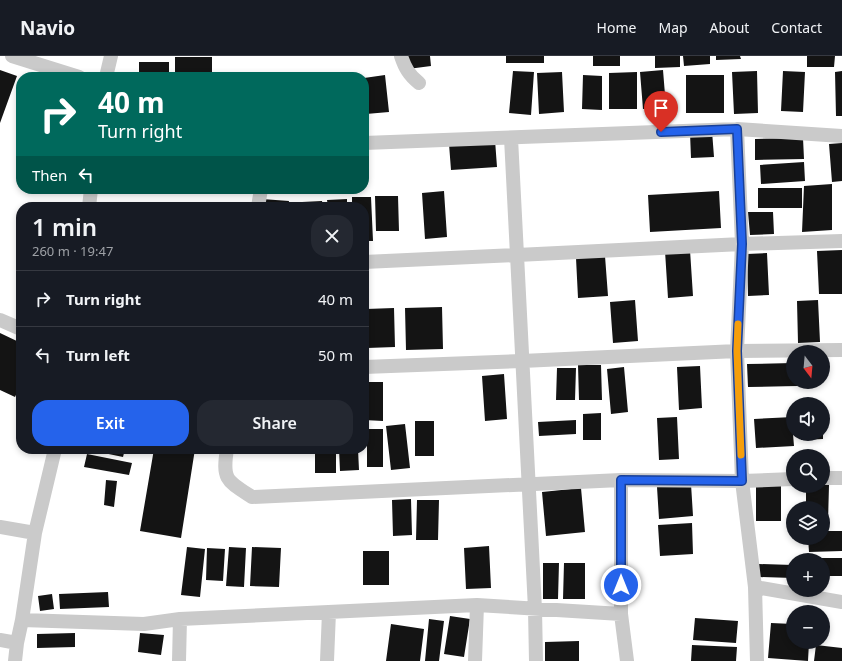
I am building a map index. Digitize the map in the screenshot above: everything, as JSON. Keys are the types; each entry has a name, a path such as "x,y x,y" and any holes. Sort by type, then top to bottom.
{"street":[{"path":"12,56 63,72"},
{"path":"107,72 111,56"},
{"path":"401,56 403,64 411,76 419,83"},
{"path":"737,129 742,244 737,351 742,481 755,588 757,661"},
{"path":"369,143 737,129 842,136"},
{"path":"511,138 535,609 536,661"},
{"path":"369,262 742,244 842,241"},
{"path":"0,320 16,327"},
{"path":"369,367 737,351 842,350"},
{"path":"15,661 34,533 54,454"},
{"path":"226,454 226,475 232,484 252,497 621,480 742,481 786,479"},
{"path":"830,478 842,478"},
{"path":"621,480 621,614 627,661"},
{"path":"0,526 34,533"},
{"path":"755,588 842,602"},
{"path":"22,620 144,624 180,619 478,605 621,614"},
{"path":"474,661 478,605"},
{"path":"327,661 328,612"},
{"path":"179,661 180,619"},
{"path":"0,640 17,643"}],"building":[{"path":"407,56 430,56 431,66 408,69"},
{"path":"506,56 544,56 544,63 506,63"},
{"path":"593,56 620,56 620,66 593,66"},
{"path":"655,56 680,56 680,67 655,68"},
{"path":"683,56 710,56 710,64 684,66"},
{"path":"716,56 740,56 741,59 716,60"},
{"path":"807,56 835,56 834,67 807,67"},
{"path":"175,57 212,57 212,72 175,72"},
{"path":"139,62 169,62 169,72 139,72"},
{"path":"0,70 16,76 16,79 0,123"},
{"path":"663,70 666,107 643,109 640,72"},
{"path":"513,71 534,72 531,115 509,113"},
{"path":"757,71 758,113 734,114 732,72"},
{"path":"783,71 805,72 803,112 781,111"},
{"path":"842,71 842,116 836,116 835,72"},
{"path":"562,72 564,112 539,114 537,73"},
{"path":"637,72 637,109 609,109 609,73"},
{"path":"385,75 389,112 369,114 369,77"},
{"path":"583,75 602,76 602,110 582,109"},
{"path":"686,75 724,75 724,113 686,113"},
{"path":"712,131 714,157 691,158 690,133"},
{"path":"803,138 804,159 755,160 755,139"},
{"path":"495,140 497,167 451,170 449,144"},
{"path":"842,143 842,181 832,182 829,144"},
{"path":"804,162 805,181 761,184 760,165"},
{"path":"832,184 832,230 802,232 804,186"},
{"path":"758,188 802,188 802,208 758,208"},
{"path":"444,191 447,237 425,239 422,193"},
{"path":"719,191 721,228 650,232 648,195"},
{"path":"375,196 398,196 399,231 376,231"},
{"path":"352,197 371,197 373,241 369,241 369,202 352,202"},
{"path":"262,199 289,201 289,202 262,202"},
{"path":"347,199 347,202 327,202 327,200"},
{"path":"322,201 322,202 302,202"},
{"path":"748,212 773,212 774,234 750,235"},
{"path":"690,250 693,296 668,298 665,251"},
{"path":"842,250 842,294 819,294 817,251"},
{"path":"767,253 769,295 748,296 747,254"},
{"path":"605,256 608,296 578,298 576,258"},
{"path":"635,300 638,341 613,343 610,302"},
{"path":"818,300 820,342 798,343 797,301"},
{"path":"442,307 443,349 406,350 405,308"},
{"path":"394,308 395,347 369,348 369,309"},
{"path":"0,333 16,341 16,395 15,397 0,390"},
{"path":"786,363 786,386 748,387 747,364"},
{"path":"578,365 601,365 602,400 579,400"},
{"path":"700,366 702,408 679,410 677,367"},
{"path":"624,367 628,412 611,414 607,369"},
{"path":"557,368 576,368 575,400 556,400"},
{"path":"504,374 507,419 485,421 482,376"},
{"path":"369,382 383,382 383,421 369,420"},
{"path":"601,413 601,440 583,440 583,414"},
{"path":"677,417 679,459 659,460 657,418"},
{"path":"786,417 786,441 794,441 794,446 756,448 754,419"},
{"path":"576,420 576,434 539,436 538,422"},
{"path":"415,421 434,421 434,456 415,456"},
{"path":"405,424 410,468 391,470 386,426"},
{"path":"369,429 383,429 383,467 367,467 367,454 369,454"},
{"path":"87,454 132,463 129,475 84,467"},
{"path":"109,454 124,454 123,457"},
{"path":"153,454 194,454 181,538 140,531"},
{"path":"315,454 336,454 336,473 315,473"},
{"path":"339,454 358,454 359,470 340,471"},
{"path":"106,480 117,481 114,507 104,505"},
{"path":"691,484 693,516 659,519 657,487"},
{"path":"756,484 781,484 781,521 756,521"},
{"path":"581,488 585,532 546,536 542,492"},
{"path":"806,493 829,493 829,501 806,501"},
{"path":"411,499 412,535 393,536 392,500"},
{"path":"417,500 439,500 438,540 416,540"},
{"path":"692,523 693,554 660,556 658,525"},
{"path":"830,531 842,531 842,551 809,552 808,545 830,545"},
{"path":"489,546 491,588 466,589 464,548"},
{"path":"187,547 205,549 200,597 181,595"},
{"path":"229,547 246,548 244,587 226,586"},
{"path":"252,547 281,548 279,587 250,586"},
{"path":"207,548 225,549 223,581 206,580"},
{"path":"363,551 389,551 389,585 363,585"},
{"path":"830,558 842,558 842,576 830,576"},
{"path":"543,563 559,563 558,599 543,599"},
{"path":"564,563 585,563 585,599 563,599"},
{"path":"759,564 786,565 786,578 759,577"},
{"path":"108,592 109,607 60,609 59,594"},
{"path":"52,594 54,609 40,611 38,596"},
{"path":"450,616 470,619 464,657 444,654"},
{"path":"695,618 738,621 736,643 693,640"},
{"path":"429,619 444,621 439,661 425,661"},
{"path":"771,623 786,624 786,649 809,649 808,661 768,658"},
{"path":"391,624 424,629 420,661 386,661"},
{"path":"75,633 75,647 37,648 37,634"},
{"path":"140,633 164,635 161,655 138,652"},
{"path":"579,641 579,661 545,661 545,642"},
{"path":"692,645 737,647 736,661 691,661"},
{"path":"830,647 842,648 842,661 814,661 816,649 830,649"}],"slow traffic":[{"path":"738,324 737,351 741,455"}],"route":[{"path":"621,585 621,480 742,481 737,351 742,244 737,129 661,132"}]}
